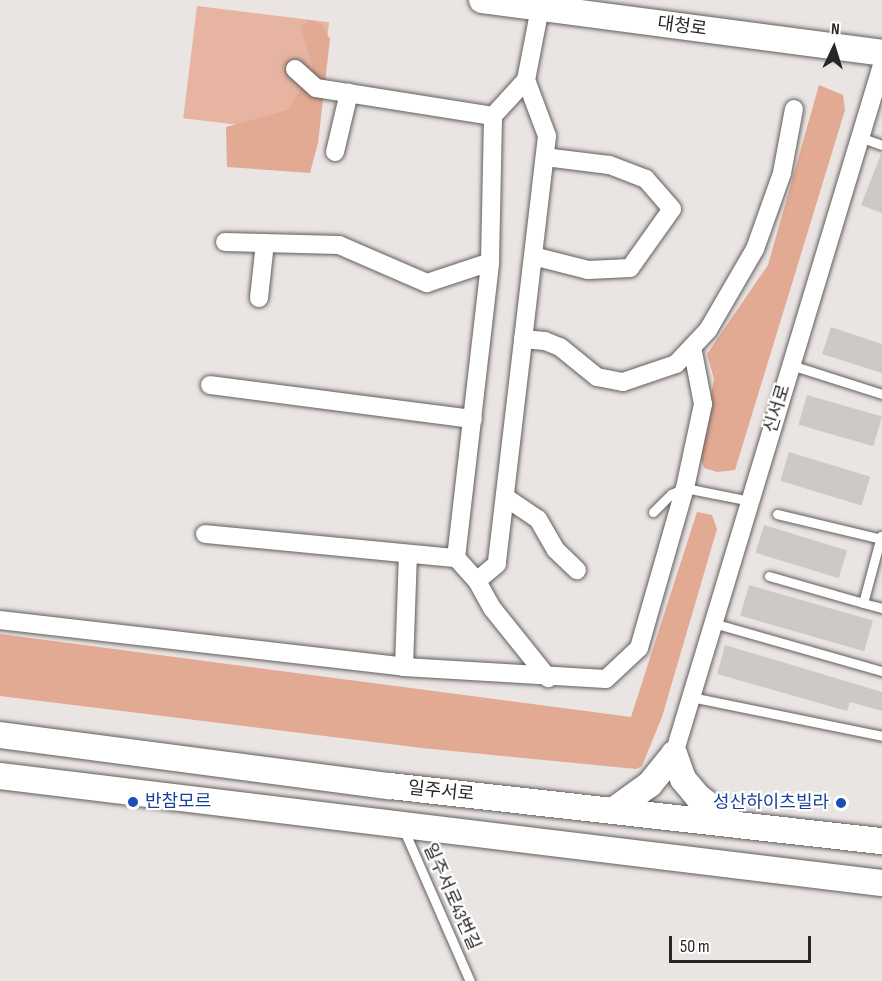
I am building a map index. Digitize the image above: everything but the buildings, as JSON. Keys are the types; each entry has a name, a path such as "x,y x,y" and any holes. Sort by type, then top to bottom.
{"main road":[{"name":"대청로","path":"482,0 882,54"},
{"name":"일주서로","path":"0,735 390,786 735,825 876,838"},
{"path":"614,810 650,784 674,754"},
{"path":"674,754 683,778 698,797 735,825"},
{"name":"일주서로","path":"0,776 882,883"}],"street":[{"path":"456,558 490,262 493,116 526,80 540,8"},
{"name":"신서로","path":"674,754 882,64"},
{"path":"295,69 316,88 493,116"},
{"path":"477,581 497,564 545,157 547,136 526,80"},
{"path":"335,152 349,93"},
{"path":"523,339 545,341 561,348 597,377 622,382 676,364 708,330 755,249 782,173 794,109"},
{"path":"533,256 588,270 630,268 672,209 646,179 609,165 545,157"},
{"path":"225,242 339,245 427,283 490,262"},
{"path":"260,298 265,243"},
{"path":"0,620 404,668 548,678 606,679 639,648 685,488 702,404 692,347"},
{"path":"210,385 473,419"},
{"path":"505,497 538,519 556,550 577,570"},
{"path":"205,534 456,558 477,581 492,608 548,678"},
{"path":"404,668 408,554"}],"lane":[{"path":"860,137 882,146"},
{"path":"791,365 882,394"},
{"path":"653,512 670,494 685,488 750,501"},
{"path":"777,514 882,537 863,603"},
{"path":"769,576 882,608"},
{"path":"713,624 882,671"},
{"path":"691,697 882,736"},
{"name":"일주서로43번길","path":"402,825 470,981"}],"shaded area":[{"path":"197,6 329,22 315,134 183,118"},
{"path":"309,20 322,25 330,39 318,143 310,173 227,167 226,127 288,110 313,69 301,27"},
{"path":"819,85 843,95 845,110 735,470 717,472 704,468 700,456 714,379 707,354 768,265"},
{"path":"697,512 712,515 717,529 662,717 642,766 636,769 422,748 0,696 0,634 631,717"}],"place":[{"name":"반참모르","path":"133,802"},
{"name":"성산하이츠빌라","path":"841,803"}]}
